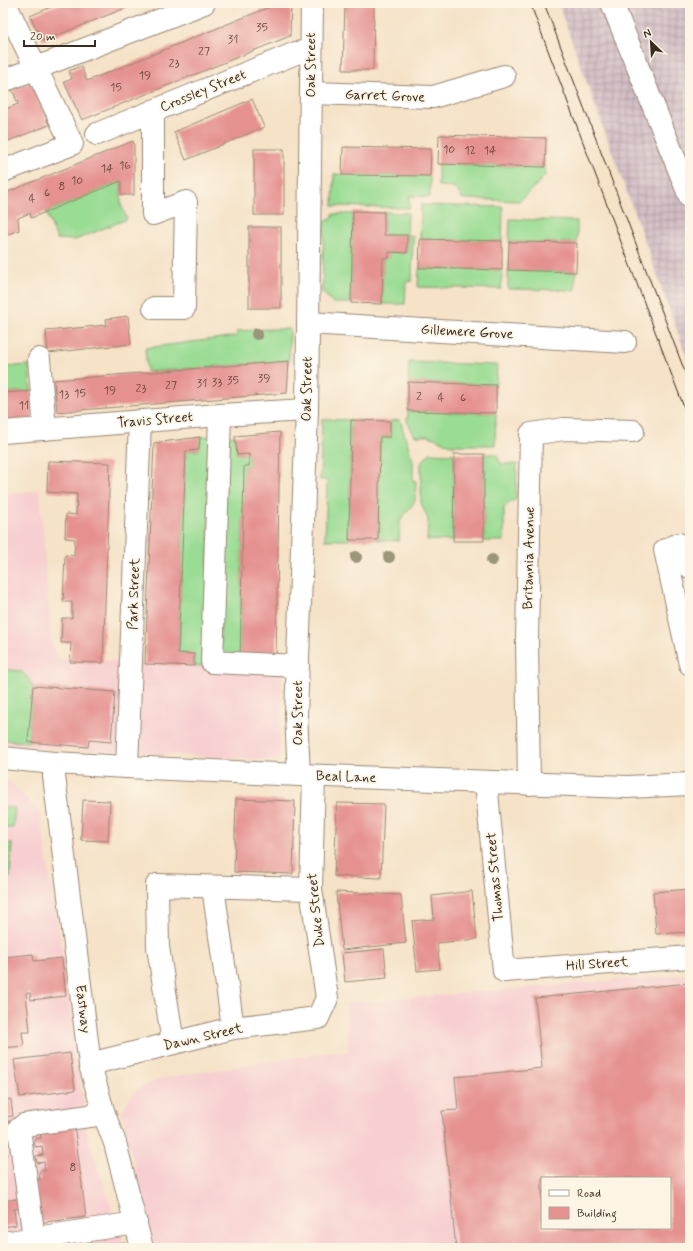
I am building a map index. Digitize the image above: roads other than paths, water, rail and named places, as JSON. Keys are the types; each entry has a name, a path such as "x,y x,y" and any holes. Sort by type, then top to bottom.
{"street":[{"path":"3,81 204,3"},
{"name":"Oak Street","path":"307,775 296,715 307,410 312,3"},
{"path":"612,3 690,197"},
{"path":"3,171 72,144 7,4"},
{"name":"Crossley Street","path":"97,134 296,53 311,51"},
{"name":"Garret Grove","path":"311,93 433,97 504,76"},
{"path":"153,111 153,214 186,202 184,308 154,308"},
{"name":"Gillemere Grove","path":"308,323 626,342"},
{"path":"39,359 46,429"},
{"name":"Travis Street","path":"3,432 220,415 307,410"},
{"path":"220,415 212,662 298,666"},
{"name":"Park Street","path":"127,767 140,422"},
{"name":"Britannia Avenue","path":"529,784 527,640 531,434 564,429 633,431"},
{"path":"690,567 679,544 665,550 690,664"},
{"name":"Beal Lane","path":"3,758 54,763 127,767 529,784 628,787 690,784"},
{"name":"Eastway","path":"54,763 54,776 90,1065 104,1114 115,1143 142,1248"},
{"name":"Duke Street","path":"307,775 311,889 327,998 318,1018"},
{"name":"Thomas Street","path":"486,782 504,971"},
{"path":"173,1043 158,947 157,885 311,889"},
{"path":"213,887 232,1028"},
{"name":"Hill Street","path":"504,971 690,957"},
{"name":"Dawn Street","path":"90,1065 232,1028 318,1018"},
{"path":"42,1241 19,1128 24,1125 104,1114"},
{"path":"3,1243 42,1241 105,1227 136,1223"}],"tram line":[{"path":"530,3 690,423"},
{"path":"544,3 690,385"}]}
